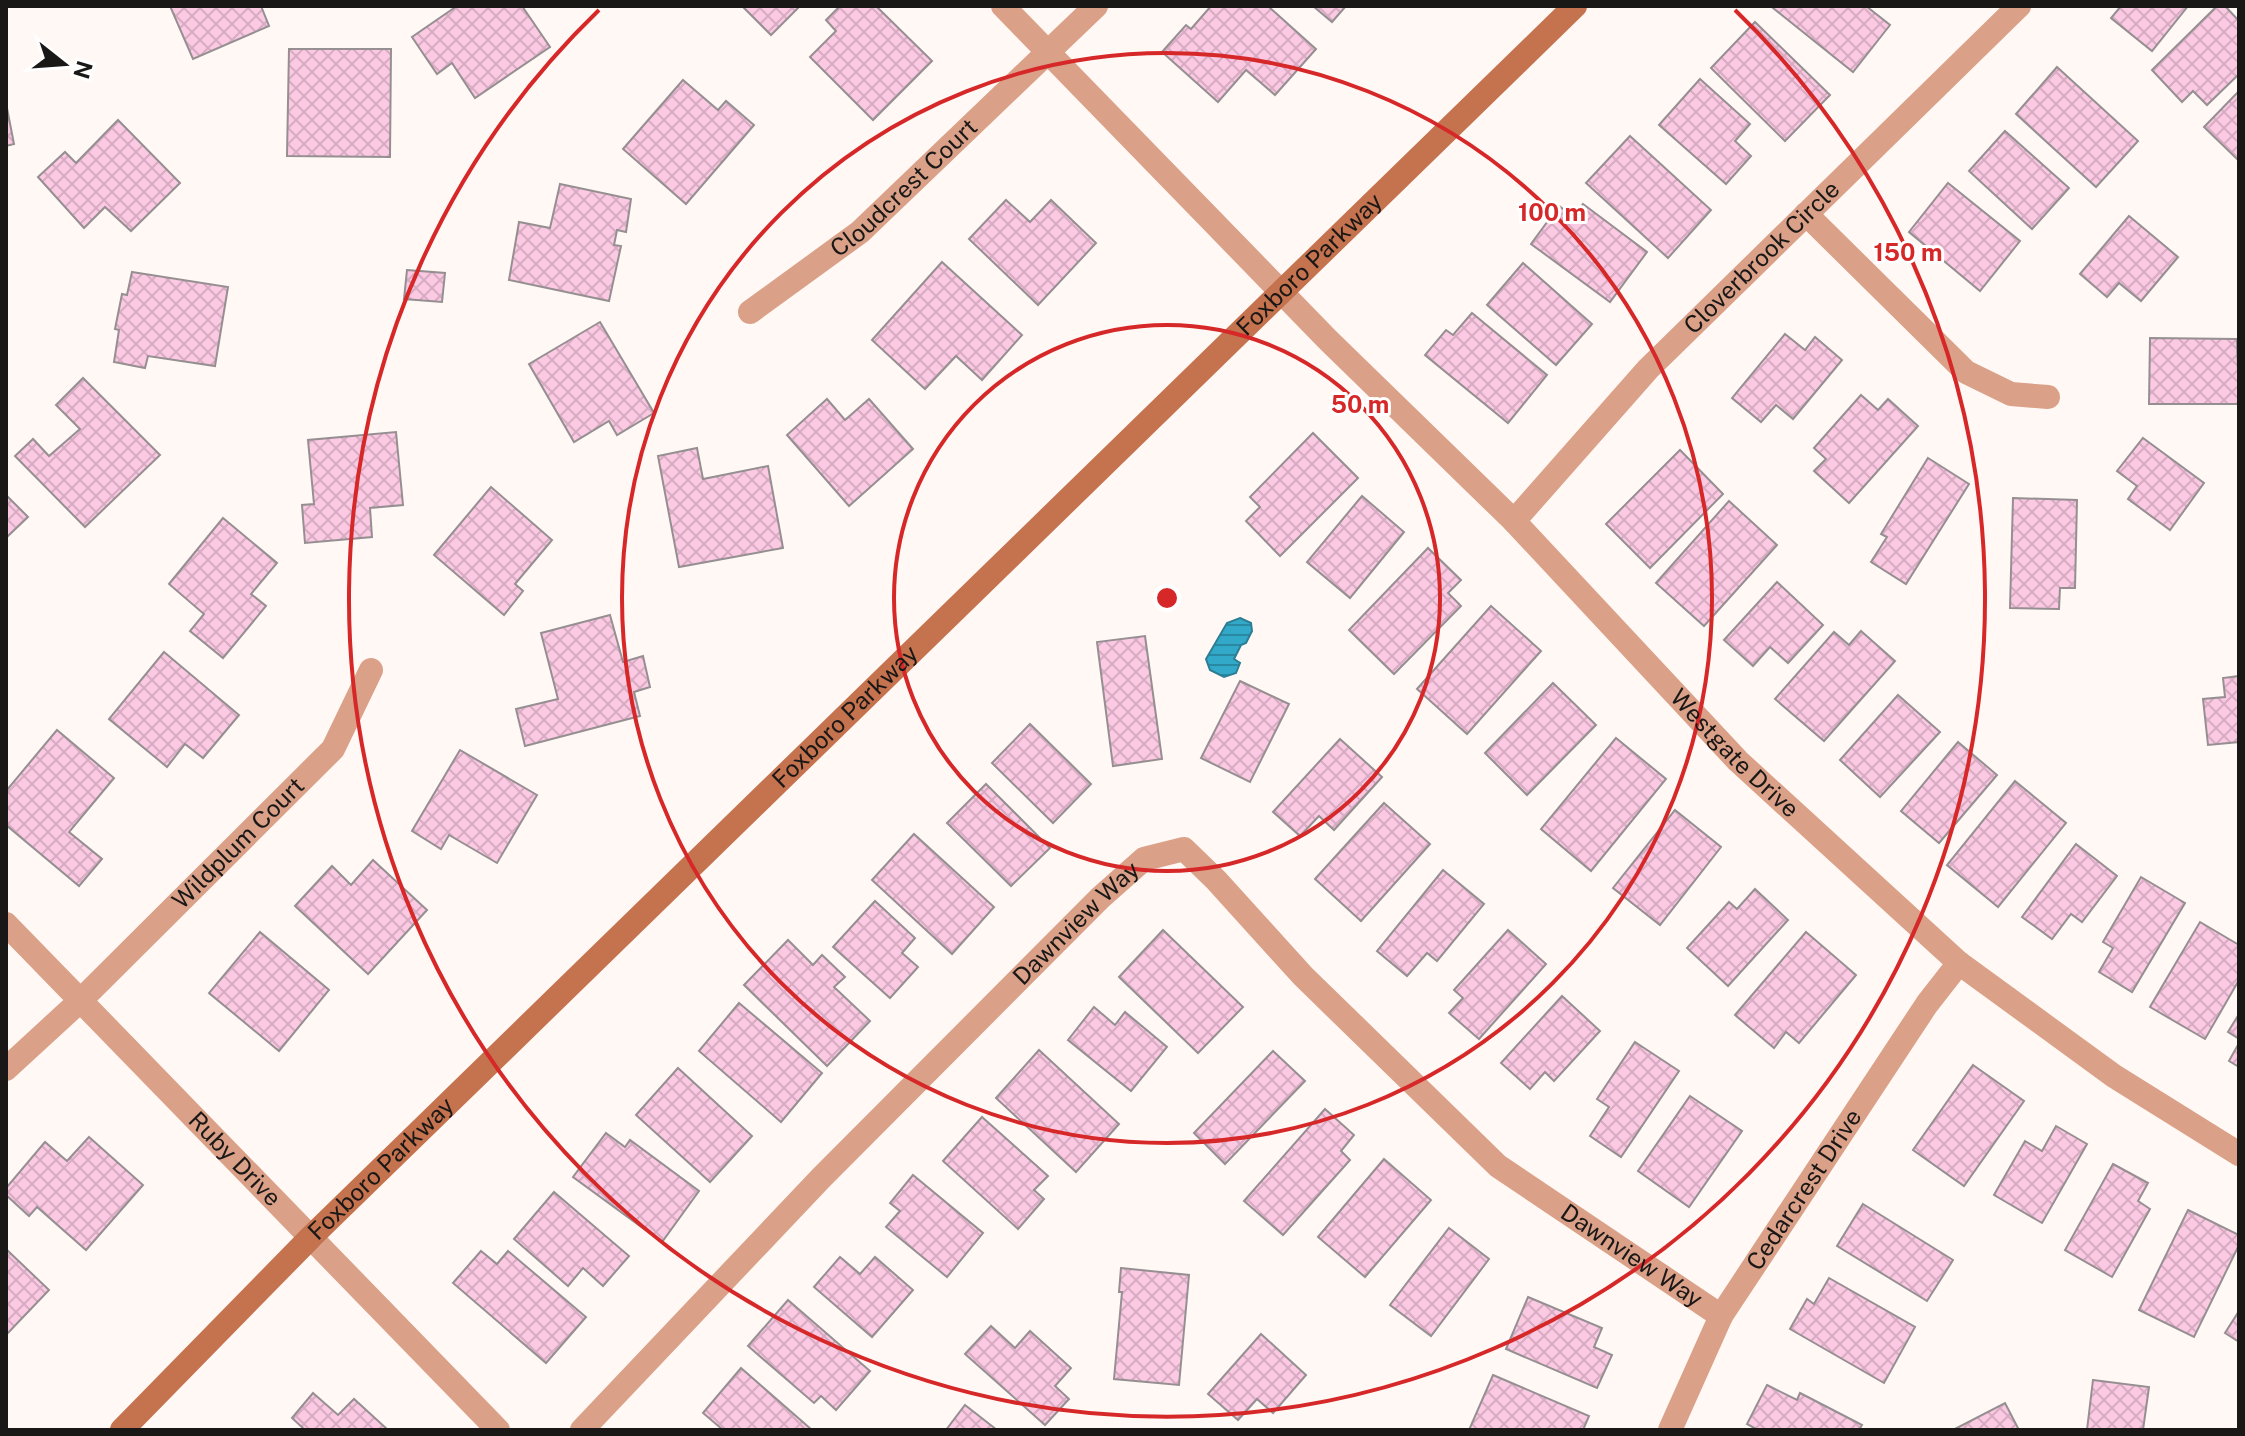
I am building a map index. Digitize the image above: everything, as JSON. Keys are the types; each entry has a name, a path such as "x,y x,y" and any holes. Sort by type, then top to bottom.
{"main road":[{"name":"Foxboro Parkway","path":"122,1430 311,1237 1575,6"}],"street":[{"name":"Westgate Drive","path":"1003,6 1282,293 1514,521 1738,761 1959,963 2114,1076 2239,1154"},
{"path":"1048,52 1096,6"},
{"name":"Cloverbrook Circle","path":"1514,521 1648,369 2019,6"},
{"name":"Cloudcrest Court","path":"750,312 860,232 1048,52"},
{"path":"1806,214 1966,372 2011,394 2048,397"},
{"name":"Wildplum Court","path":"6,1069 81,1000 333,749 371,670"},
{"name":"Dawnview Way","path":"582,1430 821,1178 1100,898 1144,859 1184,849 1303,976 1498,1166 1721,1316"},
{"name":"Ruby Drive","path":"6,924 498,1430"},
{"name":"Cedarcrest Drive","path":"1670,1430 1721,1316 1927,1004 1959,963"}],"water":[{"path":"1240,618 1251,623 1252,631 1234,659 1240,663 1236,673 1224,677 1210,670 1206,659 1227,623"}],"building":[{"path":"170,6 261,6 269,26 193,59"},
{"path":"457,6 522,6 550,47 475,98 452,63 437,74 412,37"},
{"path":"742,6 800,6 771,35"},
{"path":"840,6 876,6 932,61 873,120 810,57 836,31 826,20"},
{"path":"1211,6 1268,6 1316,49 1275,95 1246,70 1218,102 1162,52 1186,25 1191,29"},
{"path":"1313,6 1346,6 1332,22"},
{"path":"1866,6 1890,25 1853,72 1773,8"},
{"path":"2121,6 2188,6 2152,51 2111,18"},
{"path":"2217,6 2225,6 2239,21 2239,74 2207,105 2193,91 2182,102 2152,70"},
{"path":"1755,22 1830,95 1785,141 1711,68"},
{"path":"289,49 391,49 390,157 287,156"},
{"path":"2057,67 2138,141 2096,187 2016,114"},
{"path":"1700,79 1750,124 1735,141 1751,156 1726,184 1659,125"},
{"path":"683,80 718,110 726,101 754,125 686,204 623,149"},
{"path":"2239,91 2239,161 2204,127"},
{"path":"6,103 14,144 6,146"},
{"path":"118,120 180,183 131,231 105,207 84,228 38,177 65,152 76,163"},
{"path":"2005,131 2069,188 2032,229 1969,171"},
{"path":"1630,136 1711,210 1668,258 1586,183"},
{"path":"1948,183 2020,241 1980,291 1909,232"},
{"path":"560,184 631,199 626,232 617,230 614,245 621,246 609,301 509,280 519,222 550,228"},
{"path":"1006,200 1030,222 1051,200 1096,243 1038,305 969,239"},
{"path":"1583,204 1647,252 1610,302 1531,244 1559,206 1574,217"},
{"path":"2129,216 2178,257 2141,301 2119,283 2107,297 2080,274"},
{"path":"942,262 1022,335 982,380 956,356 925,389 872,340"},
{"path":"1523,263 1592,324 1556,365 1487,305"},
{"path":"407,270 445,273 442,302 404,299"},
{"path":"132,272 228,287 215,366 148,356 145,368 114,362 119,330 115,329 122,294 127,295"},
{"path":"1472,313 1547,375 1508,423 1425,355 1446,330 1453,335"},
{"path":"600,322 654,413 617,435 609,421 574,442 529,364"},
{"path":"1785,334 1805,350 1815,337 1842,360 1793,419 1776,405 1761,422 1732,398"},
{"path":"2150,338 2237,339 2239,404 2149,404"},
{"path":"83,378 160,455 85,527 15,456 33,439 49,456 80,429 56,405"},
{"path":"1861,395 1878,410 1888,399 1918,426 1849,503 1814,471 1826,459 1814,448"},
{"path":"827,399 845,420 869,399 913,449 849,506 787,435"},
{"path":"396,432 403,505 370,508 372,537 305,543 302,505 314,504 308,440"},
{"path":"1313,433 1358,478 1280,556 1246,521 1260,507 1250,497"},
{"path":"2143,438 2204,483 2170,530 2128,499 2137,486 2117,471"},
{"path":"697,448 703,479 768,466 783,548 679,567 658,456"},
{"path":"1680,450 1723,494 1650,568 1606,524"},
{"path":"1928,458 1969,484 1906,584 1871,562 1887,537 1881,534"},
{"path":"491,487 552,540 515,584 523,591 504,615 434,555"},
{"path":"6,495 28,517 6,538"},
{"path":"1362,496 1404,532 1350,598 1307,562"},
{"path":"2013,498 2077,500 2075,588 2060,588 2059,609 2010,608"},
{"path":"1729,501 1777,545 1704,626 1656,583"},
{"path":"223,518 277,563 251,594 266,606 223,658 190,631 204,614 169,584"},
{"path":"1428,548 1461,580 1448,593 1461,606 1394,674 1349,630"},
{"path":"1777,582 1823,625 1788,663 1770,647 1753,666 1724,640"},
{"path":"1491,606 1541,651 1467,734 1417,689"},
{"path":"610,615 623,662 643,656 650,687 634,692 640,716 525,746 516,709 558,699 541,633"},
{"path":"1861,631 1895,661 1824,741 1775,699 1834,632 1849,645"},
{"path":"1145,636 1162,759 1113,766 1097,642"},
{"path":"164,652 239,715 203,758 185,744 167,767 109,719"},
{"path":"2239,676 2239,742 2208,745 2203,699 2225,697 2223,678"},
{"path":"1240,681 1289,704 1250,782 1201,758"},
{"path":"1553,683 1596,725 1527,795 1485,753"},
{"path":"1898,695 1940,732 1880,797 1840,760"},
{"path":"1030,724 1091,784 1053,823 992,763"},
{"path":"57,730 114,778 69,832 102,859 79,886 6,825 6,791"},
{"path":"1616,738 1666,779 1591,871 1541,829"},
{"path":"1340,739 1382,777 1334,830 1319,816 1300,836 1273,812"},
{"path":"1958,742 1997,775 1939,843 1901,811"},
{"path":"460,750 537,795 497,863 449,835 441,849 412,831"},
{"path":"2015,781 2066,823 1998,907 1947,865"},
{"path":"986,784 1050,848 1011,886 947,823"},
{"path":"1384,803 1430,844 1361,921 1315,879"},
{"path":"1675,810 1721,847 1660,925 1613,888"},
{"path":"914,834 994,907 952,954 872,880"},
{"path":"2076,844 2117,876 2082,922 2071,914 2052,939 2022,917"},
{"path":"373,860 427,910 368,974 295,906 332,866 351,885"},
{"path":"1443,870 1484,904 1437,961 1427,953 1407,976 1377,951"},
{"path":"2141,877 2185,903 2132,992 2099,972 2113,948 2103,942"},
{"path":"1755,889 1788,920 1728,986 1687,948 1729,902 1737,909"},
{"path":"875,901 915,938 902,953 918,967 890,998 833,947"},
{"path":"2200,922 2239,945 2239,980 2205,1039 2150,1007"},
{"path":"1163,930 1243,1007 1198,1053 1119,977"},
{"path":"1508,930 1546,964 1479,1039 1449,1013 1463,998 1454,990"},
{"path":"260,932 329,990 279,1051 209,993"},
{"path":"1806,932 1856,975 1799,1043 1786,1032 1774,1048 1735,1015"},
{"path":"788,940 813,965 822,955 845,977 834,987 870,1021 827,1066 744,985"},
{"path":"1562,996 1600,1031 1554,1081 1545,1072 1530,1089 1501,1063"},
{"path":"739,1003 822,1073 781,1122 699,1051"},
{"path":"1094,1007 1115,1025 1125,1012 1167,1047 1131,1091 1068,1040"},
{"path":"2239,1014 2239,1039 2228,1032"},
{"path":"1635,1042 1679,1071 1621,1157 1590,1136 1609,1107 1597,1099"},
{"path":"2239,1043 2239,1067 2229,1061"},
{"path":"1039,1050 1119,1124 1076,1172 996,1098"},
{"path":"1273,1051 1305,1081 1225,1164 1194,1133"},
{"path":"1973,1065 2024,1101 1964,1186 1913,1150"},
{"path":"678,1068 752,1136 710,1182 636,1115"},
{"path":"1690,1096 1742,1131 1689,1207 1638,1171"},
{"path":"1325,1109 1354,1135 1341,1151 1350,1160 1283,1235 1244,1201"},
{"path":"982,1117 1048,1176 1034,1190 1044,1199 1018,1229 943,1161"},
{"path":"2056,1126 2087,1144 2042,1223 1994,1195 2025,1141 2042,1151"},
{"path":"606,1133 625,1147 630,1140 699,1191 662,1242 573,1177"},
{"path":"89,1137 143,1185 86,1250 37,1207 29,1216 6,1195 6,1188 45,1142 67,1161"},
{"path":"1384,1159 1431,1200 1365,1277 1318,1237"},
{"path":"2113,1164 2148,1183 2138,1201 2150,1209 2112,1277 2065,1250"},
{"path":"913,1175 983,1233 947,1277 886,1227 900,1211 890,1203"},
{"path":"554,1192 629,1256 603,1286 583,1268 568,1286 514,1239"},
{"path":"1863,1204 1953,1260 1927,1301 1837,1246"},
{"path":"2188,1210 2239,1235 2239,1245 2194,1337 2139,1310"},
{"path":"1449,1228 1489,1259 1431,1336 1390,1305"},
{"path":"6,1249 49,1290 6,1335"},
{"path":"481,1251 497,1264 508,1251 586,1317 546,1363 453,1283"},
{"path":"840,1257 860,1274 875,1257 913,1290 872,1337 814,1287"},
{"path":"1121,1268 1189,1275 1179,1385 1114,1379 1122,1292 1119,1292"},
{"path":"1829,1278 1915,1327 1884,1383 1790,1329 1807,1299 1814,1304"},
{"path":"1528,1297 1602,1328 1594,1347 1612,1355 1597,1388 1506,1349"},
{"path":"788,1300 870,1371 836,1410 821,1396 814,1403 748,1346"},
{"path":"2239,1311 2239,1342 2225,1333"},
{"path":"991,1326 1015,1348 1030,1331 1071,1368 1055,1386 1069,1399 1045,1425 965,1354"},
{"path":"1261,1334 1306,1375 1273,1413 1257,1399 1238,1420 1208,1394"},
{"path":"741,1368 812,1430 723,1430 703,1413"},
{"path":"1493,1375 1589,1416 1583,1430 1469,1430"},
{"path":"2093,1380 2149,1387 2143,1430 2087,1430"},
{"path":"1767,1385 1797,1400 1800,1393 1862,1425 1859,1430 1758,1430 1747,1424"},
{"path":"313,1393 338,1415 354,1399 388,1430 305,1430 292,1418"},
{"path":"2005,1403 2019,1430 1953,1430"},
{"path":"965,1405 997,1430 946,1430"}]}
